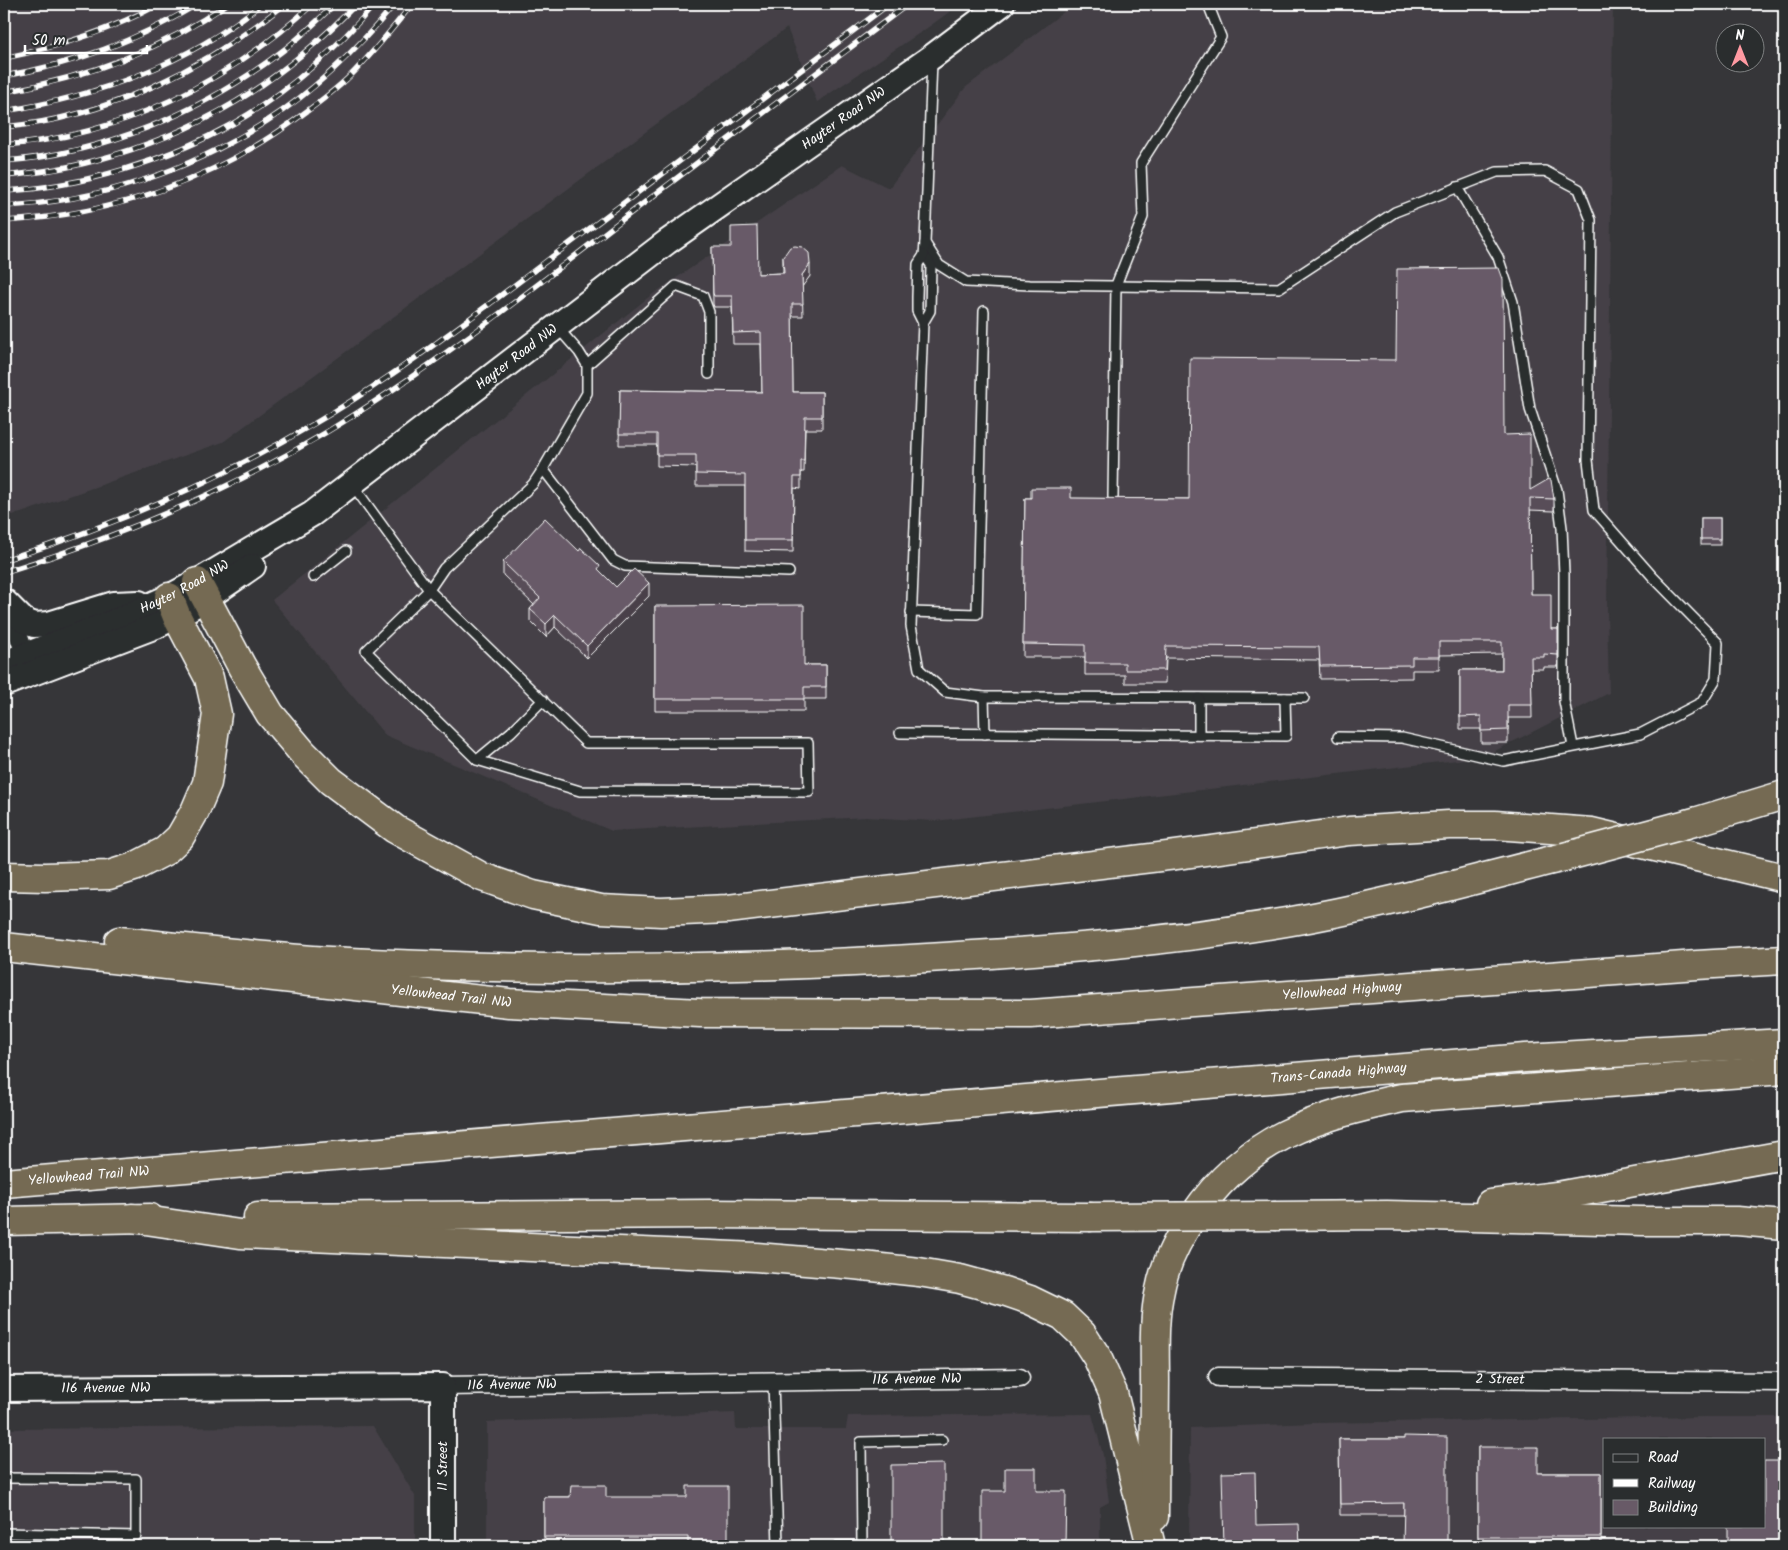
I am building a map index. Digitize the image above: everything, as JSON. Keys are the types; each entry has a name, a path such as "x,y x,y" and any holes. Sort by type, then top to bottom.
{"highway":[{"path":"202,590 242,667 270,714 303,753 331,781 396,829 482,877 533,895 601,909 662,912 728,910 1176,855 1349,831 1448,825 1504,825 1592,832 1784,878"},
{"path":"4,876 109,875 134,867 165,851 180,837 195,811 207,783 217,714 209,678 167,606"},
{"path":"4,938 106,940 327,961 526,968 724,968 852,964 1025,952 1117,944 1234,930 1289,921 1406,897 1698,821 1784,795"},
{"path":"1698,821 1784,810"},
{"name":"Yellowhead Trail NW","path":"4,947 509,1003 700,1014 900,1013"},
{"name":"Yellowhead Highway","path":"900,1013 1031,1014 1784,960"},
{"name":"Trans-Canada Highway","path":"892,1111 1525,1058 1784,1043"},
{"path":"1152,1546 1155,1323 1160,1290 1168,1262 1182,1233 1205,1199 1248,1157 1274,1140 1302,1126 1360,1108 1402,1098 1784,1070"},
{"name":"Yellowhead Trail NW","path":"4,1183 892,1111"},
{"path":"1387,1215 1557,1196 1784,1155"},
{"path":"4,1221 132,1218 699,1214 1089,1217 1387,1215 1642,1221 1737,1221 1784,1225"},
{"path":"132,1218 240,1234 756,1257 854,1265 919,1272 960,1279 1004,1291 1030,1300 1063,1316 1082,1334 1097,1357 1113,1393 1152,1546"}],"street":[{"name":"Hayter Road NW","path":"29,665 156,626 167,606 253,565 296,525 667,242 933,56 1002,4"},
{"path":"4,601 23,620 34,625 49,624 114,604 167,606"},
{"path":"4,601 29,665"},
{"path":"4,663 29,665"},
{"path":"4,684 29,665"},
{"name":"116 Avenue NW","path":"4,1389 443,1386 1020,1378"},
{"name":"2 Street","path":"1218,1378 1784,1382"},
{"name":"11 Street","path":"443,1386 443,1546"}],"lane":[{"path":"1112,497 1116,285 1143,217 1141,163 1221,37 1208,4"},
{"path":"923,323 917,311 918,264 924,255 933,56"},
{"path":"924,243 939,265 966,282 1030,285 1279,288 1394,212 1497,172 1545,171 1579,189 1590,220 1588,460 1594,510 1653,577 1718,643 1716,679 1702,702 1640,734 1502,761 1402,738 1338,737"},
{"path":"1457,187 1498,257 1513,302 1530,409 1557,490 1562,528 1564,574 1564,701 1573,746"},
{"path":"924,255 931,265 930,311 923,323 911,612 911,626 920,669 945,692 984,697 1304,698"},
{"path":"587,365 676,286 703,296 709,312 709,374"},
{"path":"911,612 977,614 984,311"},
{"path":"351,484 429,590 586,743 808,743 809,792 580,791 477,760 366,651 429,590 444,568 533,484 543,469 587,393 587,365 579,352 557,326"},
{"path":"543,469 613,560 625,566 789,572"},
{"path":"313,577 346,551"},
{"path":"984,697 985,734"},
{"path":"1199,698 1199,735"},
{"path":"900,733 1286,736 1285,698"},
{"path":"477,760 511,732 543,700"},
{"path":"773,1381 778,1546"},
{"path":"837,1546 862,1546 861,1442 942,1440"},
{"path":"4,1478 136,1479 136,1536 4,1534"}],"shaded area":[{"path":"4,4 960,4 817,102 787,28 223,442 21,513 4,517"},
{"path":"1074,4 1613,4 1607,612 1609,693 1483,757 935,821 866,817 612,831 385,735 272,600 650,296 842,165 889,188 965,88"},
{"path":"735,1413 736,1429 846,1429 848,1416 1092,1414 1103,1455 1109,1502 1100,1507 1100,1546 487,1546 487,1422"},
{"path":"1784,1417 1784,1546 1189,1546 1190,1428 1314,1423"},
{"path":"373,1426 415,1496 415,1546 4,1546 4,1429"}],"building":[{"path":"757,226 758,274 784,273 783,257 790,247 802,247 809,253 810,264 802,275 803,304 792,304 793,392 822,392 822,417 805,417 804,461 801,461 801,477 794,477 793,540 745,540 745,475 696,474 696,455 657,455 657,434 619,434 620,390 762,392 761,332 733,333 732,296 714,296 713,293 712,247 731,247 731,227"},
{"path":"1499,268 1503,279 1504,435 1530,434 1530,490 1549,479 1551,480 1554,499 1530,498 1531,594 1551,594 1551,629 1558,629 1558,655 1544,654 1544,657 1531,657 1532,705 1508,705 1508,730 1481,731 1481,716 1460,717 1460,670 1502,670 1502,642 1439,642 1439,657 1412,657 1412,665 1320,666 1319,647 1166,646 1165,670 1125,670 1125,663 1085,663 1085,645 1023,644 1025,498 1031,498 1031,488 1071,488 1071,498 1189,499 1190,358 1396,360 1397,269"},
{"path":"545,518 579,551 581,548 600,566 598,569 616,587 634,569 649,583 587,646 555,615 546,624 530,609 540,598 503,562"},
{"path":"1701,518 1720,518 1720,539 1701,539"},
{"path":"804,605 804,665 826,665 826,687 804,687 804,699 655,699 655,606"},
{"path":"1404,1436 1447,1437 1447,1546 1403,1546 1404,1503 1340,1504 1339,1439 1404,1439"},
{"path":"1478,1447 1538,1447 1538,1473 1601,1473 1601,1537 1478,1537"},
{"path":"1766,1461 1784,1461 1784,1546 1728,1546 1728,1528 1766,1528"},
{"path":"944,1464 944,1546 891,1546 891,1465"},
{"path":"1005,1468 1036,1468 1036,1491 1066,1491 1065,1546 982,1546 982,1491 1005,1491"},
{"path":"1255,1472 1256,1525 1299,1524 1300,1546 1224,1546 1222,1473"},
{"path":"571,1485 606,1485 606,1497 687,1497 687,1486 728,1486 728,1546 688,1546 688,1537 544,1537 544,1497 570,1497"}],"railway":[{"path":"4,58 44,49 83,37 122,22 159,4"},
{"path":"4,76 80,58 128,40 198,4"},
{"path":"4,92 63,79 148,49 175,36 227,4"},
{"path":"4,111 73,97 140,75 172,61 203,44 261,4"},
{"path":"4,127 43,122 81,113 118,101 154,86 222,49 285,4"},
{"path":"4,145 47,140 89,130 131,117 170,100 209,80 246,57 313,4"},
{"path":"4,161 41,157 115,139 185,111 251,74 302,35 335,4"},
{"path":"4,176 49,170 93,161 169,136 203,120 236,102 268,81 298,58 356,4"},
{"path":"4,191 63,184 93,178 152,160 208,137 254,111 292,84 344,38 375,4"},
{"path":"4,206 39,203 108,191 174,169 237,139 285,109 319,82 351,52 395,4"},
{"path":"4,221 84,211 124,202 162,190 235,158 270,137 337,88 371,54 412,4"},
{"path":"4,560 86,532 165,500 242,463 317,422 420,355 889,4"},
{"path":"4,572 128,529 209,494 287,455 365,408 482,327 908,4"}]}
